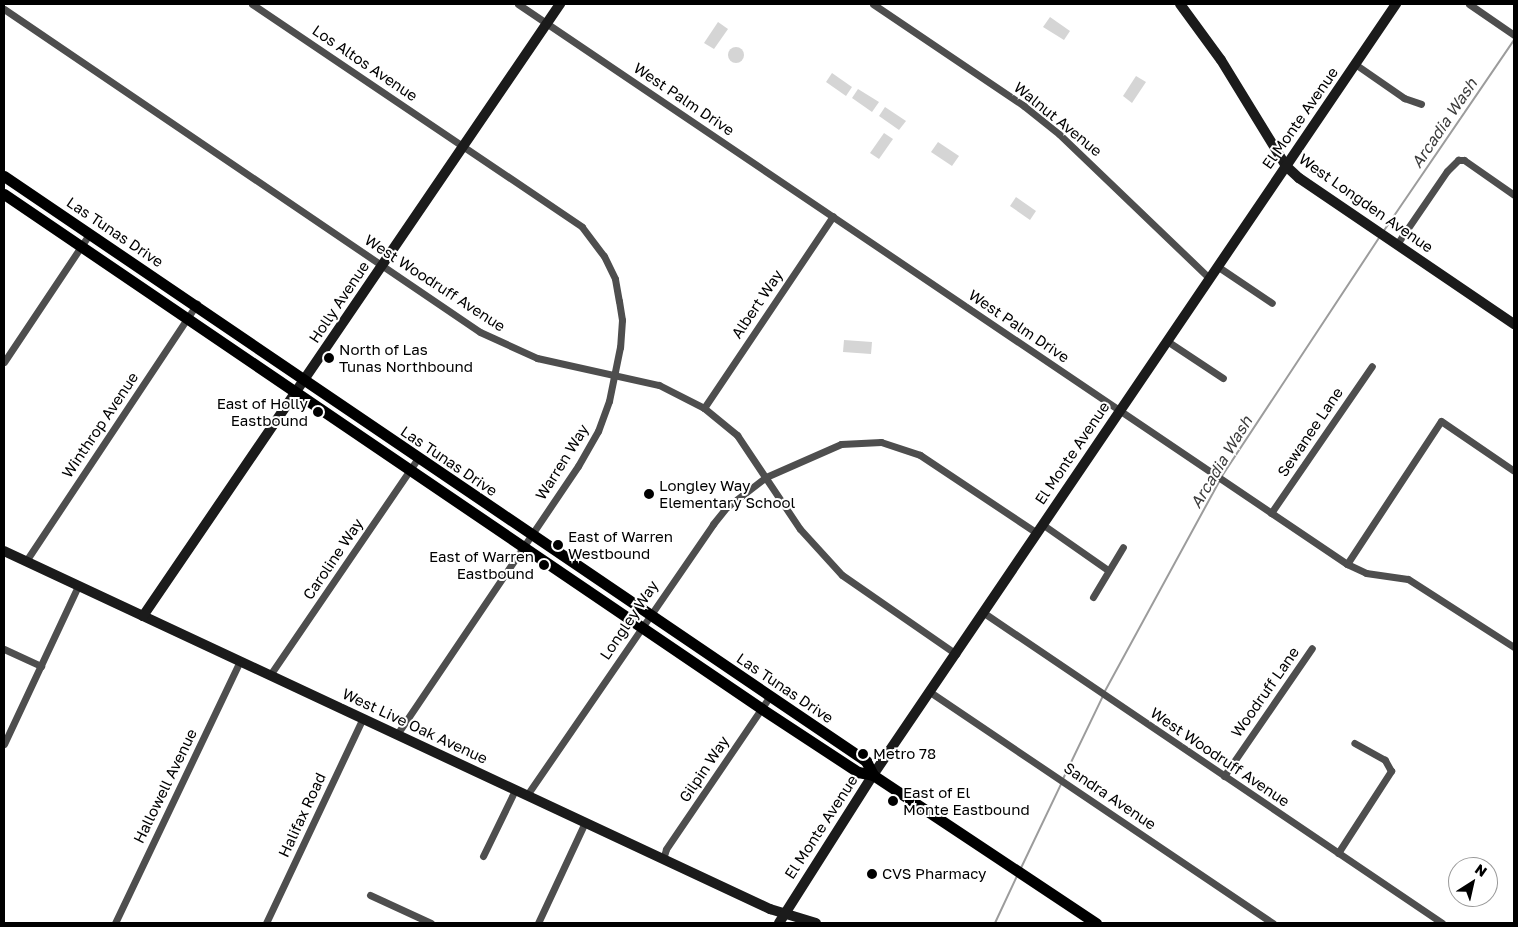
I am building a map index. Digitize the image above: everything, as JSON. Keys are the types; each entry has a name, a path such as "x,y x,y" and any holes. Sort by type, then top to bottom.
{"main road":[{"name":"Las Tunas Drive","path":"4,176 197,304 531,536 868,762 873,775"},
{"name":"Las Tunas Drive","path":"4,194 762,709 858,772 873,775 1096,923"}],"street":[{"name":"Los Altos Avenue","path":"252,4 462,146"},
{"name":"West Palm Drive","path":"518,4 1347,564 1366,573 1408,578 1514,648"},
{"name":"Holly Avenue","path":"144,616 560,4"},
{"name":"Walnut Avenue","path":"873,4 1059,134 1209,278"},
{"name":"West Longden Avenue","path":"1180,4 1221,60 1286,166 1299,178 1514,324"},
{"name":"El Monte Avenue","path":"779,923 873,775 1396,4"},
{"path":"1469,4 1512,33"},
{"name":"West Woodruff Avenue","path":"4,9 459,318 502,344 561,365 659,385 704,408 737,435 800,529 842,575 956,654"},
{"path":"1356,64 1404,98 1421,104"},
{"name":"Warren Way","path":"397,734 592,443 604,416 615,375 622,320 615,279 604,256 582,227 462,146"},
{"path":"1397,244 1450,166 1458,160 1464,160 1514,195"},
{"name":"Albert Way","path":"704,408 833,216"},
{"path":"4,362 90,233"},
{"path":"1217,266 1272,303"},
{"name":"Winthrop Avenue","path":"26,561 197,304"},
{"path":"1167,341 1223,378"},
{"name":"Sewanee Lane","path":"1271,513 1372,366"},
{"path":"1347,564 1441,421 1514,471"},
{"name":"Longley Way","path":"527,795 648,615 727,507 766,477 841,444 881,442 920,455 1108,570"},
{"name":"Caroline Way","path":"270,675 418,458"},
{"path":"1093,597 1123,547"},
{"name":"West Live Oak Avenue","path":"4,551 663,859 784,913 816,923"},
{"path":"4,744 78,586"},
{"name":"West Woodruff Avenue","path":"984,613 1442,923"},
{"path":"4,648 41,666"},
{"name":"Woodruff Lane","path":"1224,776 1312,648"},
{"name":"Hallowell Avenue","path":"115,923 240,661"},
{"name":"Sandra Avenue","path":"930,692 1273,923"},
{"name":"Gilpin Way","path":"663,859 666,850 770,696"},
{"name":"Halifax Road","path":"266,923 363,718"},
{"path":"1338,853 1391,771 1385,760 1354,744"},
{"path":"483,856 515,790"},
{"path":"538,923 585,822"},
{"path":"370,895 431,923"}],"shaded area":[{"path":"1050,17 1070,31 1064,40 1043,27"},
{"path":"718,22 728,29 714,49 704,43"},
{"path":"733,47 739,47 744,52 742,61 733,63 728,58 728,52"},
{"path":"832,73 852,87 846,96 826,82"},
{"path":"1136,76 1146,82 1132,103 1123,96"},
{"path":"858,89 879,102 872,112 852,98"},
{"path":"885,107 906,121 899,130 879,116"},
{"path":"884,133 893,139 879,159 870,153"},
{"path":"938,142 959,156 952,166 931,152"},
{"path":"1016,197 1036,211 1030,220 1010,206"},
{"path":"844,340 872,342 871,354 843,352"}],"waterway":[{"name":"Arcadia Wash","path":"1383,232 1514,40"},
{"name":"Arcadia Wash","path":"1222,476 1379,238"},
{"name":"Arcadia Wash","path":"1105,691 1220,480"},
{"name":"Arcadia Wash","path":"1063,779 1103,696"},
{"name":"Arcadia Wash","path":"1021,868 1061,784"},
{"name":"Arcadia Wash","path":"995,923 1017,876"}],"place":[{"name":"North of Las Tunas Northbound","path":"329,358"},
{"name":"East of Holly Eastbound","path":"318,412"},
{"name":"Longley Way Elementary School","path":"649,494"},
{"name":"East of Warren Westbound","path":"558,545"},
{"name":"East of Warren Eastbound","path":"544,565"},
{"name":"Metro 78","path":"863,754"},
{"name":"East of El Monte Eastbound","path":"893,801"},
{"name":"CVS Pharmacy","path":"872,874"}]}
